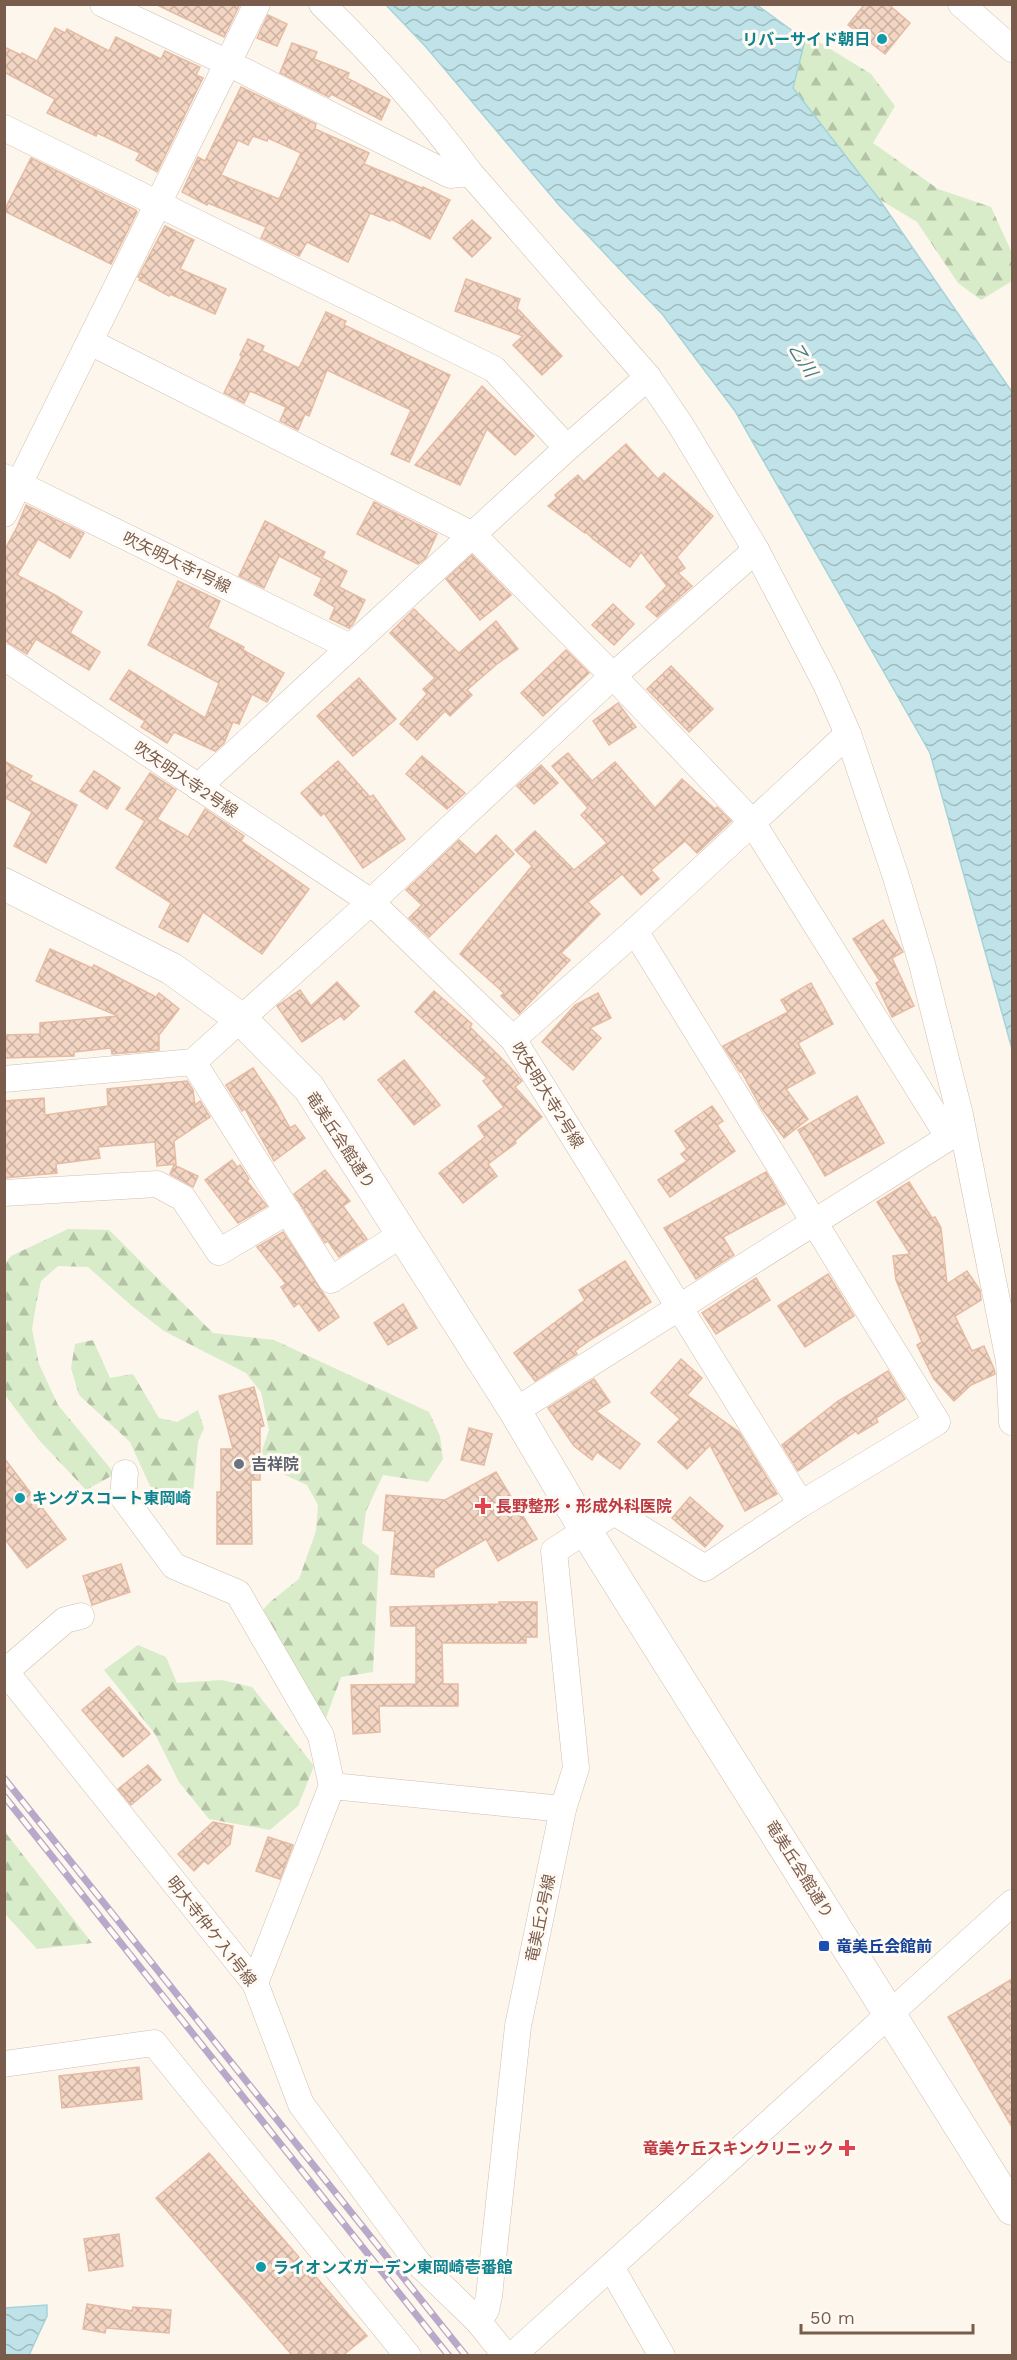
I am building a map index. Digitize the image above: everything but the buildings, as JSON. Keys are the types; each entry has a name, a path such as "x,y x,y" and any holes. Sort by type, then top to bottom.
{"street":[{"path":"103,4 230,64 450,175 470,173"},
{"path":"4,514 12,481 90,342 157,204 230,64 235,48 257,4"},
{"path":"322,4 402,90 470,173 648,377 680,424 756,550 826,684 848,734 896,877 922,964 955,1132 993,1274 1009,1361 1012,1422"},
{"path":"961,4 1012,49"},
{"path":"4,128 494,369 567,448"},
{"path":"90,342 473,535 613,676 752,822 955,1132"},
{"path":"198,787 567,448 648,377"},
{"name":"吹矢明大寺1号線","path":"12,481 350,646"},
{"path":"4,1079 193,1062 371,902 613,676 756,550"},
{"name":"吹矢明大寺2号線","path":"4,657 371,902 513,1039 801,1504"},
{"path":"513,1039 635,931 848,734"},
{"name":"竜美丘会館通り","path":"4,884 172,969 241,1018 309,1088 515,1412 586,1531 1012,2209"},
{"path":"586,1531 614,1512 705,1568 801,1504 937,1422 635,931"},
{"path":"193,1062 331,1280 402,1234"},
{"path":"515,1412 814,1224 955,1132"},
{"path":"4,1193 157,1184 183,1198 219,1252 288,1211"},
{"path":"125,1473 123,1497 174,1566 238,1593 321,1736 332,1786 255,1983"},
{"name":"竜美丘2号線","path":"478,2321 486,2310 489,2296 518,2026 563,1809 576,1768 554,1551 586,1531"},
{"path":"5,1671 65,1620 81,1616"},
{"name":"明大寺仲ケ入1号線","path":"5,1671 255,1983 301,2104 418,2263 478,2321 507,2355"},
{"path":"332,1786 563,1809"},
{"path":"512,2355 1012,1903"},
{"path":"4,2064 154,2043 408,2355"},
{"path":"611,2266 662,2355"}],"green space":[{"path":"805,40 819,42 871,74 895,106 873,143 938,189 991,207 1012,253 1012,281 981,300 958,283 917,222 879,199 793,88"},
{"path":"68,1229 109,1230 213,1333 274,1340 429,1412 440,1436 443,1459 428,1482 383,1475 366,1511 362,1543 379,1556 373,1672 341,1677 323,1726 253,1621 270,1602 299,1579 316,1531 318,1505 307,1485 265,1466 262,1450 269,1430 261,1392 246,1373 164,1331 88,1267 58,1266 41,1281 36,1305 32,1329 39,1364 58,1405 115,1474 86,1490 39,1440 5,1395 5,1264 11,1256"},
{"path":"93,1340 110,1378 133,1374 159,1418 177,1422 198,1410 204,1428 198,1442 192,1503 160,1508 130,1442 79,1395 71,1368 75,1344"},
{"path":"138,1645 166,1657 177,1683 222,1680 252,1687 314,1766 298,1806 270,1830 209,1819 179,1782 155,1734 104,1670"},
{"path":"4,1832 92,1943 37,1949 5,1914"}],"water":[{"name":"乙川","path":"386,5 757,5 805,40 793,88 879,199 1012,392 1012,1049 930,753 735,411 663,315 559,205 426,47"},
{"path":"47,2305 47,2316 29,2355 5,2355 5,2308"}],"railway":[{"path":"4,1778 466,2356"},
{"path":"4,1796 449,2356"}],"place":[{"name":"リバーサイド朝日","path":"882,39"},
{"name":"吉祥院","path":"239,1464"},
{"name":"キングスコート東岡崎","path":"20,1498"},
{"name":"長野整形・形成外科医院","path":"483,1506"},
{"name":"竜美丘会館前","path":"824,1946"},
{"name":"竜美ケ丘スキンクリニック","path":"847,2148"},
{"name":"ライオンズガーデン東岡崎壱番館","path":"261,2267"}]}
